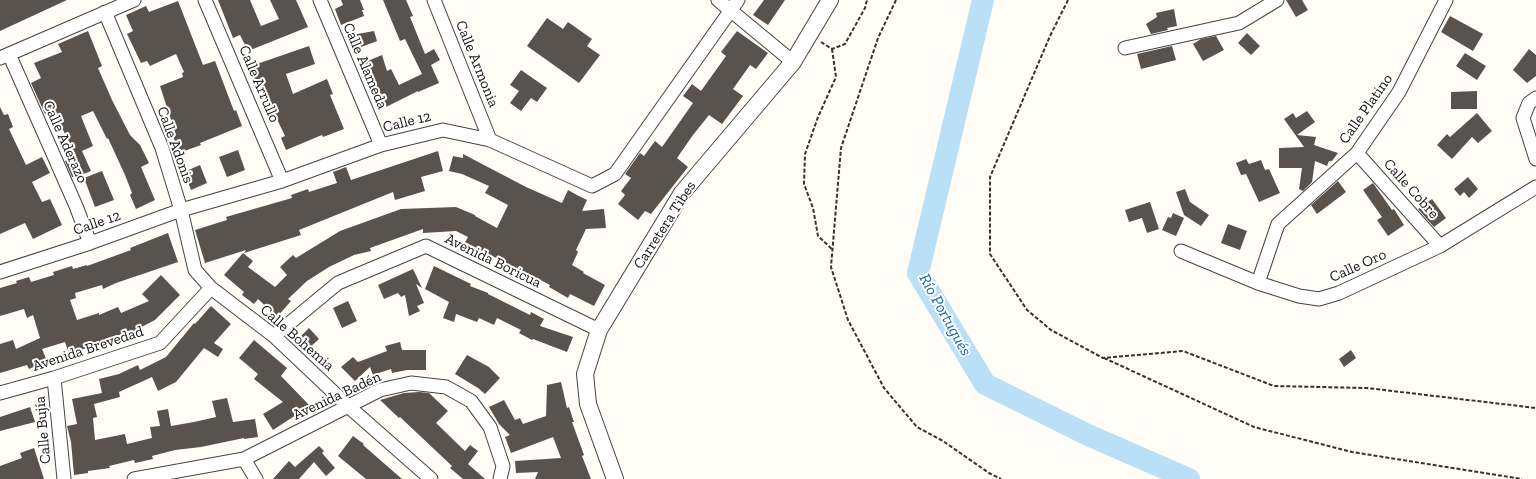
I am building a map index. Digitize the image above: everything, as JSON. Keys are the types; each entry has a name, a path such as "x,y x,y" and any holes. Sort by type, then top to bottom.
{"street":[{"path":"4,56 134,0"},
{"name":"Calle Arrullo","path":"205,0 282,181"},
{"name":"Calle Alameda","path":"320,0 381,145"},
{"name":"Calle Armonia","path":"434,0 490,140"},
{"path":"718,0 793,62"},
{"name":"Calle 12","path":"0,272 90,243 181,210 282,181 381,145 443,130 490,140 592,186 615,174 731,12 738,0"},
{"name":"Carretera Tibes","path":"615,479 588,404 585,374 599,330 682,193 793,62 830,0"},
{"path":"1125,48 1240,22 1277,0"},
{"name":"Calle Platino","path":"1258,283 1278,224 1357,153 1399,92 1446,0"},
{"name":"Calle Adonis","path":"105,12 162,148 181,210 195,270 211,288"},
{"name":"Calle Aderazo","path":"4,56 76,206 90,243"},
{"path":"1536,98 1529,103 1523,118 1536,159"},
{"name":"Calle Cobre","path":"1357,153 1440,246"},
{"name":"Calle Oro","path":"1181,251 1258,283 1298,296 1319,299 1339,292 1440,246 1536,188"},
{"name":"Avenida Boricua","path":"274,336 338,283 426,246 599,330"},
{"name":"Calle Bohemia","path":"211,288 274,336 348,406 431,479"},
{"name":"Avenida Brevedad","path":"0,393 54,378 160,343 211,288"},
{"name":"Calle Bujía","path":"54,378 64,479"},
{"name":"Avenida Badén","path":"134,479 184,474 244,460 380,390 411,383 446,387 471,401 490,428 503,466 500,479"},
{"path":"244,460 256,479"}],"path":[{"path":"832,49 845,44 865,8 867,0"},
{"path":"896,0 878,38 841,148 832,267 848,320 884,388 917,428 943,441 989,473 1001,479"},
{"path":"1068,0 1050,36 990,177 990,254 1027,310 1052,330 1103,358 1254,427 1352,452 1522,479"},
{"path":"809,35 832,49"},
{"path":"832,49 836,77 818,117 805,154 804,184 813,208 818,236 833,250"},
{"path":"1103,358 1183,351 1274,386 1367,388 1536,408"}],"building":[{"path":"0,0 67,0 0,31"},
{"path":"218,0 250,0 261,26 279,19 270,0 296,0 308,27 248,51 240,35 233,38"},
{"path":"341,0 360,0 364,10 362,10 364,16 341,25 335,9 343,5"},
{"path":"383,0 406,0 413,16 410,17 425,54 434,49 440,60 431,65 439,83 418,91 386,107 363,63 382,55 387,71 391,69 399,85 422,74 405,39 400,41"},
{"path":"764,0 785,0 768,25 753,15"},
{"path":"1286,0 1302,0 1308,10 1296,17"},
{"path":"178,1 203,65 215,61 234,111 236,110 242,126 200,143 201,145 179,153 173,136 176,135 160,86 183,77 182,73 184,72 176,54 150,66 147,61 141,63 127,34 133,31 126,15 146,6 149,12"},
{"path":"1174,9 1177,26 1151,34 1146,24 1157,17 1156,13"},
{"path":"1450,16 1483,34 1473,51 1441,32"},
{"path":"547,18 563,29 568,22 592,39 587,46 600,55 579,83 527,46"},
{"path":"88,31 102,66 98,68 112,100 130,135 140,145 149,163 141,167 155,200 136,209 130,195 132,193 125,175 108,138 107,139 93,111 81,116 93,146 82,151 91,171 76,177 72,177 65,161 76,155 62,128 57,131 49,112 45,114 31,83 41,78 34,63 62,52 58,44"},
{"path":"374,31 377,41 356,49 352,35"},
{"path":"737,31 768,53 756,69 750,65 733,89 743,96 722,124 709,115 693,135 677,158 688,167 651,214 645,211 638,220 618,204 625,195 621,191 631,178 625,174 640,153 644,156 655,141 662,147 693,103 683,96 692,84 701,91 726,56 721,52"},
{"path":"1247,33 1260,46 1251,55 1238,43"},
{"path":"1216,36 1224,50 1203,61 1193,44 1201,39"},
{"path":"309,46 315,64 286,74 293,94 327,79 333,94 330,95 344,129 323,137 322,135 286,150 281,138 285,136 276,117 272,118 260,86 258,87 251,69 255,67 254,65"},
{"path":"1172,46 1176,60 1141,69 1137,54"},
{"path":"1529,49 1536,55 1536,76 1527,83 1513,70"},
{"path":"1465,53 1486,66 1477,80 1456,66"},
{"path":"521,70 547,88 537,102 531,98 521,111 510,103 519,91 510,85"},
{"path":"1477,91 1477,109 1451,109 1451,92"},
{"path":"0,107 4,115 8,114 13,127 9,129 26,165 42,157 50,173 32,182 42,202 50,199 62,225 33,239 25,223 0,234"},
{"path":"1307,111 1315,122 1297,135 1316,137 1314,145 1338,153 1332,161 1329,161 1327,166 1315,161 1312,182 1303,191 1299,189 1302,168 1279,168 1279,148 1304,147 1284,119 1293,113 1296,118"},
{"path":"1477,113 1492,131 1478,143 1472,137 1452,159 1437,145 1447,134 1450,137"},
{"path":"238,150 245,170 227,177 219,157"},
{"path":"438,151 443,171 421,177 425,191 395,200 393,192 299,230 301,235 244,253 246,250 205,263 195,230 227,220 226,217 292,198 291,195 308,189 309,192 337,183 333,172 346,167 351,180"},
{"path":"463,154 526,187 562,203 568,190 587,200 582,211 604,209 606,228 586,229 576,250 578,252 572,265 605,285 594,306 570,294 568,298 549,287 550,285 465,242 468,237 456,231 423,233 423,229 370,248 371,251 354,255 329,267 307,281 288,299 291,301 277,317 258,299 254,304 242,295 244,292 224,275 243,253 253,261 248,267 275,287 287,275 280,267 293,255 296,258 340,231 401,209 456,207 475,215 497,228 508,205 485,193 489,186 462,174 449,171 453,156 463,158"},
{"path":"1246,159 1249,164 1261,160 1265,170 1269,169 1280,193 1259,202 1246,174 1241,175 1236,163"},
{"path":"200,165 207,183 191,190 184,172"},
{"path":"102,171 114,200 95,207 84,178"},
{"path":"1468,177 1478,189 1469,198 1464,192 1460,196 1454,189"},
{"path":"1338,181 1346,192 1317,214 1311,205"},
{"path":"1373,183 1392,210 1394,209 1404,225 1388,236 1377,220 1382,217 1363,190"},
{"path":"1185,189 1190,202 1209,215 1201,226 1184,215 1176,192"},
{"path":"1432,199 1446,218 1434,227 1418,209"},
{"path":"1150,202 1159,229 1147,233 1142,218 1129,222 1125,210"},
{"path":"1173,213 1184,218 1176,236 1162,230 1168,217 1171,218"},
{"path":"1228,224 1247,231 1240,250 1221,243"},
{"path":"168,233 178,262 116,283 103,289 102,285 75,293 76,298 70,300 77,320 99,313 99,315 118,307 121,313 149,301 142,294 161,275 180,295 155,320 132,332 131,330 107,340 108,341 69,354 65,342 42,349 47,361 29,369 27,365 0,373 0,344 13,340 16,349 40,338 33,315 27,318 24,309 0,316 0,288 17,283 16,281 29,277 31,282 54,275 53,272 72,266 73,269 87,266 131,250 130,248"},
{"path":"434,266 471,284 470,286 488,293 530,315 531,312 544,319 540,326 573,337 567,352 533,339 532,340 519,333 521,330 497,318 494,325 479,318 477,322 456,314 454,322 443,318 449,302 425,289"},
{"path":"413,269 422,288 416,284 424,303 417,306 420,311 409,316 405,295 401,297 398,293 384,299 378,285"},
{"path":"348,301 357,321 342,328 333,308"},
{"path":"211,306 231,324 214,343 223,349 218,357 204,348 176,382 158,391 152,377 119,392 120,397 94,404 97,417 93,418 95,440 125,434 127,444 152,438 150,427 160,426 157,411 168,409 171,426 194,422 216,417 212,401 227,398 233,422 255,419 258,437 175,450 152,456 153,459 135,463 134,460 109,466 110,468 88,471 88,473 74,475 71,442 67,426 77,424 72,399 102,393 99,379 119,374 138,365 140,370 166,357 194,323 195,324"},
{"path":"309,328 319,339 307,350 297,340"},
{"path":"254,340 287,368 281,376 312,408 300,420 296,415 273,430 263,414 283,402 254,379 258,374 239,358"},
{"path":"400,342 402,350 426,350 426,370 407,370 392,373 391,369 373,375 370,367 355,381 341,367 353,357 358,362 387,351 385,346"},
{"path":"1351,350 1356,358 1344,367 1339,359"},
{"path":"467,355 489,367 500,378 485,394 455,374"},
{"path":"561,382 567,408 569,407 574,422 572,422 584,455 582,456 591,479 535,479 538,472 516,473 515,461 561,458 553,437 511,453 505,437 510,435 499,424 489,407 504,400 515,420 520,418 523,424 546,416 547,385"},
{"path":"404,393 429,393 448,411 436,423 465,451 470,445 478,451 468,464 485,479 463,479 450,468 452,466 380,400"},
{"path":"30,407 35,422 0,431 0,417"},
{"path":"353,436 364,444 363,445 402,479 366,479 338,456"},
{"path":"319,446 324,451 322,453 335,468 326,476 314,462 299,479 273,479 289,461 295,467"},
{"path":"34,448 44,479 0,479 0,466 22,458 20,453"}],"waterway":[{"name":"Río Portugués","path":"983,0 918,273 985,384 1088,435 1189,479"}]}
